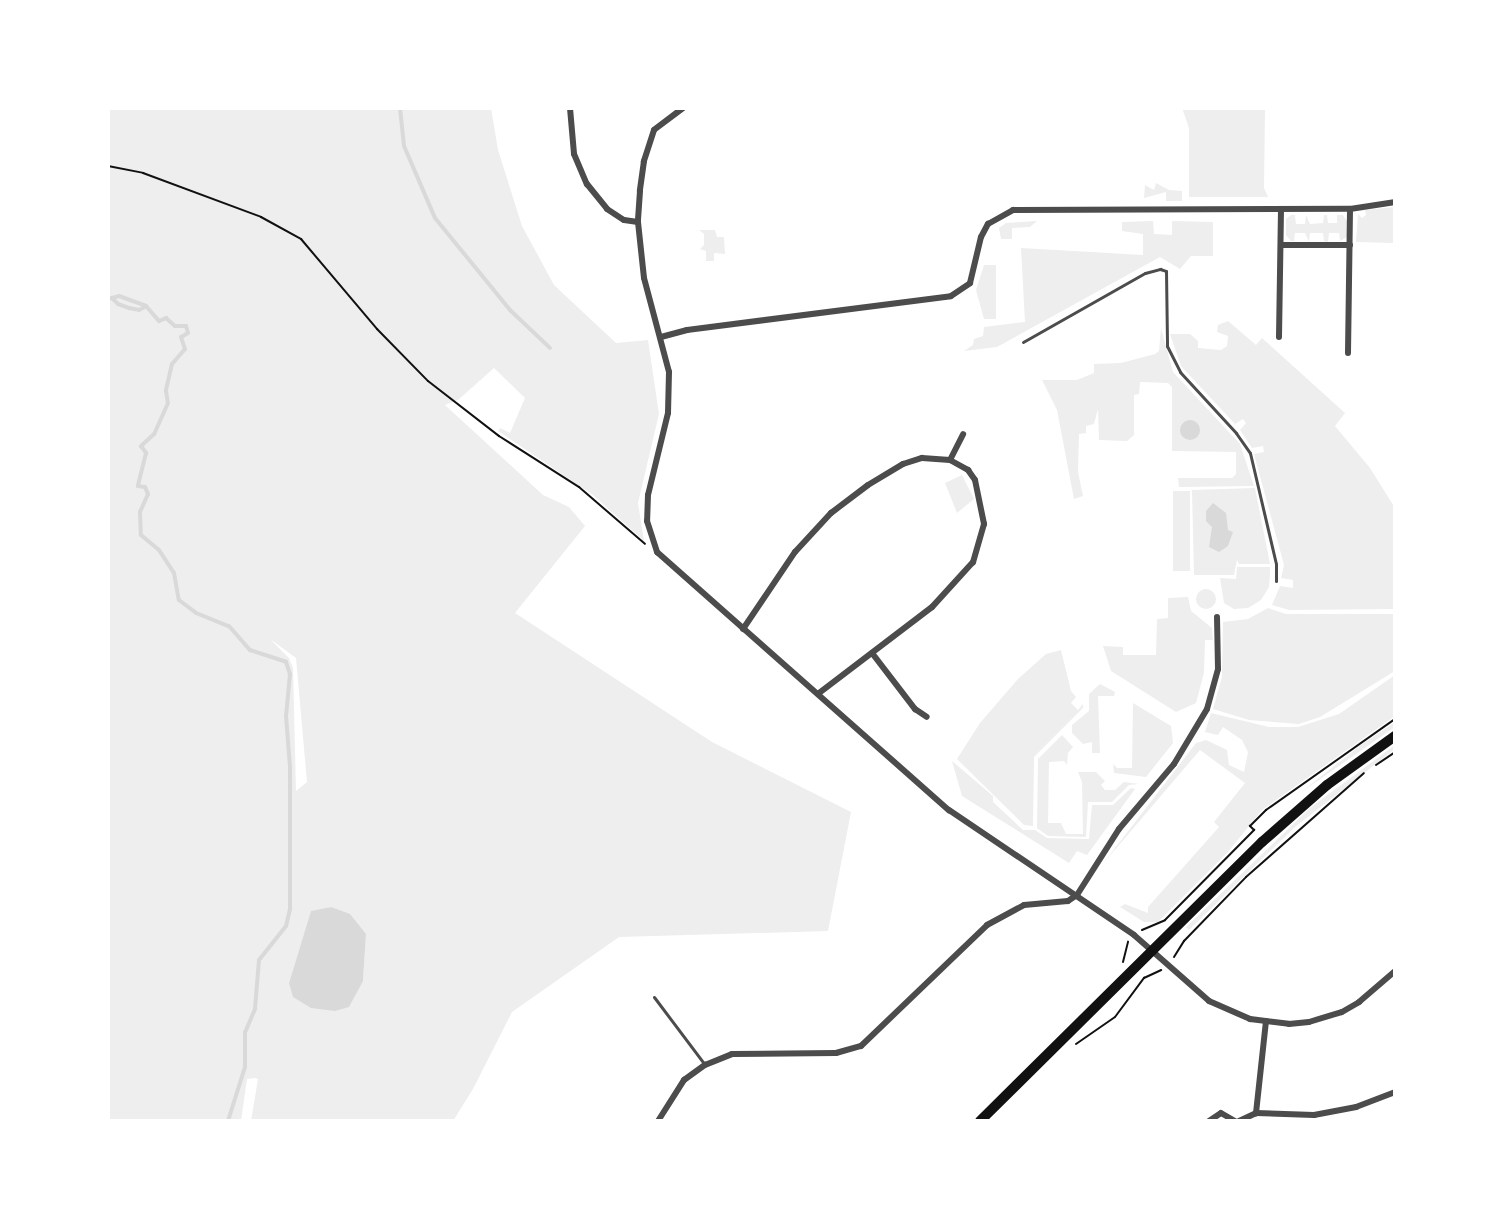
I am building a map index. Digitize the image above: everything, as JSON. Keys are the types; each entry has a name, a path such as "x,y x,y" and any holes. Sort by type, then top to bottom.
{"main road":[{"path":"980,1121 1299,809 1395,736"}],"street":[{"path":"570,108 574,154 587,184 607,209 624,220 638,222"},
{"path":"683,108 665,118 650,139 644,161 638,222 644,278 669,372 668,413 647,509 657,552 949,810 1153,950 1209,1001 1228,1011 1266,1021 1309,1022 1342,1012 1373,992 1395,971"},
{"path":"661,337 687,330 951,296 970,283 981,237 988,224 1013,210 1350,209 1395,202"},
{"path":"1279,337 1281,209"},
{"path":"1348,353 1350,209"},
{"path":"1281,245 1350,245"},
{"path":"950,460 963,434"},
{"path":"743,629 795,552 831,513 903,464 933,457 960,463 975,480 984,524 978,554 932,607 818,694"},
{"path":"658,1121 684,1080 705,1065 748,1052 836,1053 861,1046 987,925 1024,905 1068,901 1077,895 1119,829 1180,756 1207,709 1218,669 1217,617"},
{"path":"872,653 915,709 927,717"},
{"path":"1256,1113 1266,1021"},
{"path":"1209,1121 1221,1113 1237,1121 1256,1113 1314,1115 1356,1107 1395,1092"}],"lane":[{"path":"1023,342 1145,273 1160,269 1166,271 1167,346 1180,372 1236,433 1250,453 1276,564 1276,581"},
{"path":"654,997 705,1065"}],"path":[{"path":"108,166 143,173 285,227 312,250 377,329 428,381 499,436 579,487 657,552"},
{"path":"1169,915 1254,830 1250,826 1266,810 1395,719"},
{"path":"1190,935 1296,830 1395,752"},
{"path":"1070,1048 1115,1017 1144,978"}],"shaded area":[{"path":"108,108 491,108 498,150 522,226 554,285 616,343 648,340 659,414 638,503 644,541 593,495 498,431 500,428 510,433 525,398 494,368 458,400 445,405 543,495 569,507 585,526 515,613 712,742 851,812 828,931 619,937 512,1012 453,1121 251,1121 258,1079 255,1078 247,1079 241,1121 108,1121","holes":["270,639 296,658 307,782 296,791 293,668 289,658","331,907 366,934 363,981 289,983 311,912"]},
{"path":"1182,108 1265,108 1264,188 1268,197 1189,197 1189,128"},
{"path":"1156,183 1169,190 1182,191 1182,201 1166,201 1166,192 1144,198 1145,185 1154,190"},
{"path":"1395,207 1395,243 1356,242 1358,214 1362,218 1366,215 1365,210"},
{"path":"1295,215 1296,224 1305,224 1306,215 1310,224 1323,223 1324,215 1327,215 1328,223 1337,223 1337,215 1343,215 1347,221 1347,237 1340,241 1339,233 1329,233 1328,242 1324,241 1323,233 1310,233 1309,242 1305,233 1295,233 1294,241 1291,241 1286,235 1286,219"},
{"path":"1037,221 1030,227 1012,228 1012,239 1001,239 999,228 1006,223"},
{"path":"1153,221 1154,234 1172,235 1172,221 1213,222 1213,256 1191,256 1180,269 1160,257 997,347 964,351 973,345 974,339 983,336 984,327 1025,322 1021,248 1143,255 1143,234 1122,231 1122,222"},
{"path":"699,230 715,230 717,237 724,237 725,254 714,253 714,261 706,261 706,251 700,249 704,245 704,234"},
{"path":"984,265 996,265 996,319 984,319 976,290"},
{"path":"1228,321 1256,345 1262,338 1345,413 1335,426 1370,468 1395,508 1395,609 1289,610 1272,605 1280,586 1293,588 1293,580 1281,578 1284,565 1254,454 1264,452 1263,446 1252,448 1240,430 1246,423 1243,419 1235,424 1181,366 1170,334 1190,334 1198,341 1198,348 1221,350 1227,346 1228,336 1217,332 1218,325"},
{"path":"1161,328 1173,372 1240,444 1254,486 1179,487 1178,478 1232,478 1236,474 1236,452 1172,451 1172,387 1168,383 1140,382 1139,394 1134,395 1134,435 1127,441 1099,440 1098,409 1094,424 1086,426 1086,433 1079,434 1078,472 1083,496 1074,499 1057,410 1042,380 1077,380 1094,373 1094,364 1121,363 1155,354 1159,351"},
{"path":"1190,420 1197,423 1200,430 1197,437 1190,440 1183,437 1180,430 1183,423"},
{"path":"962,475 974,499 957,513 945,483"},
{"path":"1255,488 1270,564 1239,564 1237,560 1234,575 1194,575 1192,490"},
{"path":"1173,491 1190,491 1190,571 1173,571"},
{"path":"1213,503 1226,513 1228,530 1233,532 1228,546 1219,552 1209,547 1212,527 1206,521 1206,511"},
{"path":"1237,567 1270,567 1269,587 1261,600 1248,608 1234,609 1224,603 1220,578 1236,579"},
{"path":"1206,589 1213,592 1216,599 1213,606 1206,609 1199,606 1196,599 1199,592"},
{"path":"1188,597 1191,611 1212,628 1213,640 1205,640 1204,673 1196,703 1176,712 1111,671 1103,646 1123,647 1123,655 1156,655 1157,619 1168,618 1168,598"},
{"path":"1268,608 1286,614 1395,614 1395,671 1320,717 1299,724 1249,720 1213,709 1222,677 1223,622 1248,619"},
{"path":"1061,650 1071,691 1076,697 1071,703 1078,710 1083,704 1083,708 1034,757 1033,826 1024,825 957,759 980,723 1018,679 1046,654"},
{"path":"1395,675 1395,716 1262,810 1227,853 1158,922 1144,922 1120,907 1125,904 1148,913 1148,907 1219,827 1214,822 1245,783 1200,750 1102,865 1196,743 1206,740 1227,750 1229,765 1244,772 1248,752 1242,740 1223,727 1218,735 1205,732 1211,713 1269,727 1298,727 1339,714"},
{"path":"1100,684 1115,692 1114,696 1098,696 1100,753 1092,753 1092,742 1083,744 1072,733 1072,725 1089,711 1089,694"},
{"path":"1133,703 1171,726 1173,743 1146,777 1114,773 1113,764 1117,768 1132,768"},
{"path":"1395,722 1395,727 1300,793 1361,745"},
{"path":"1062,735 1073,747 1068,753 1067,765 1064,761 1049,762 1048,823 1061,823 1066,834 1083,834 1082,782 1078,772 1096,772 1105,781 1101,785 1105,790 1115,790 1124,782 1139,784 1129,785 1112,802 1088,802 1086,837 1048,836 1037,828 1038,759"},
{"path":"1395,745 1395,749 1295,827 1189,930 1186,927 1310,808"},
{"path":"952,761 993,796 993,802 1023,830 1035,830 1047,838 1089,839 1092,805 1113,805 1131,788 1135,789 1087,855 1077,851 1069,863 962,796"},
{"path":"331,907 350,914 366,934 363,981 349,1007 335,1011 311,1008 293,997 289,983 311,911"}],"waterway":[{"path":"400,108 404,146 435,218 510,310 550,348"},
{"path":"108,299 119,296 146,306 159,321 166,318 175,326 186,326 188,333 181,337 185,349 172,364 166,391 168,403 154,434 141,446 146,453 138,486 145,487 148,494 140,512 141,535 159,550 174,573 179,600 196,613 229,626 250,650 286,662 290,674 286,716 290,767 290,909 286,926 259,960 255,1009 245,1032 245,1067 228,1121"},
{"path":"112,298 129,308 139,310 145,307"}]}
